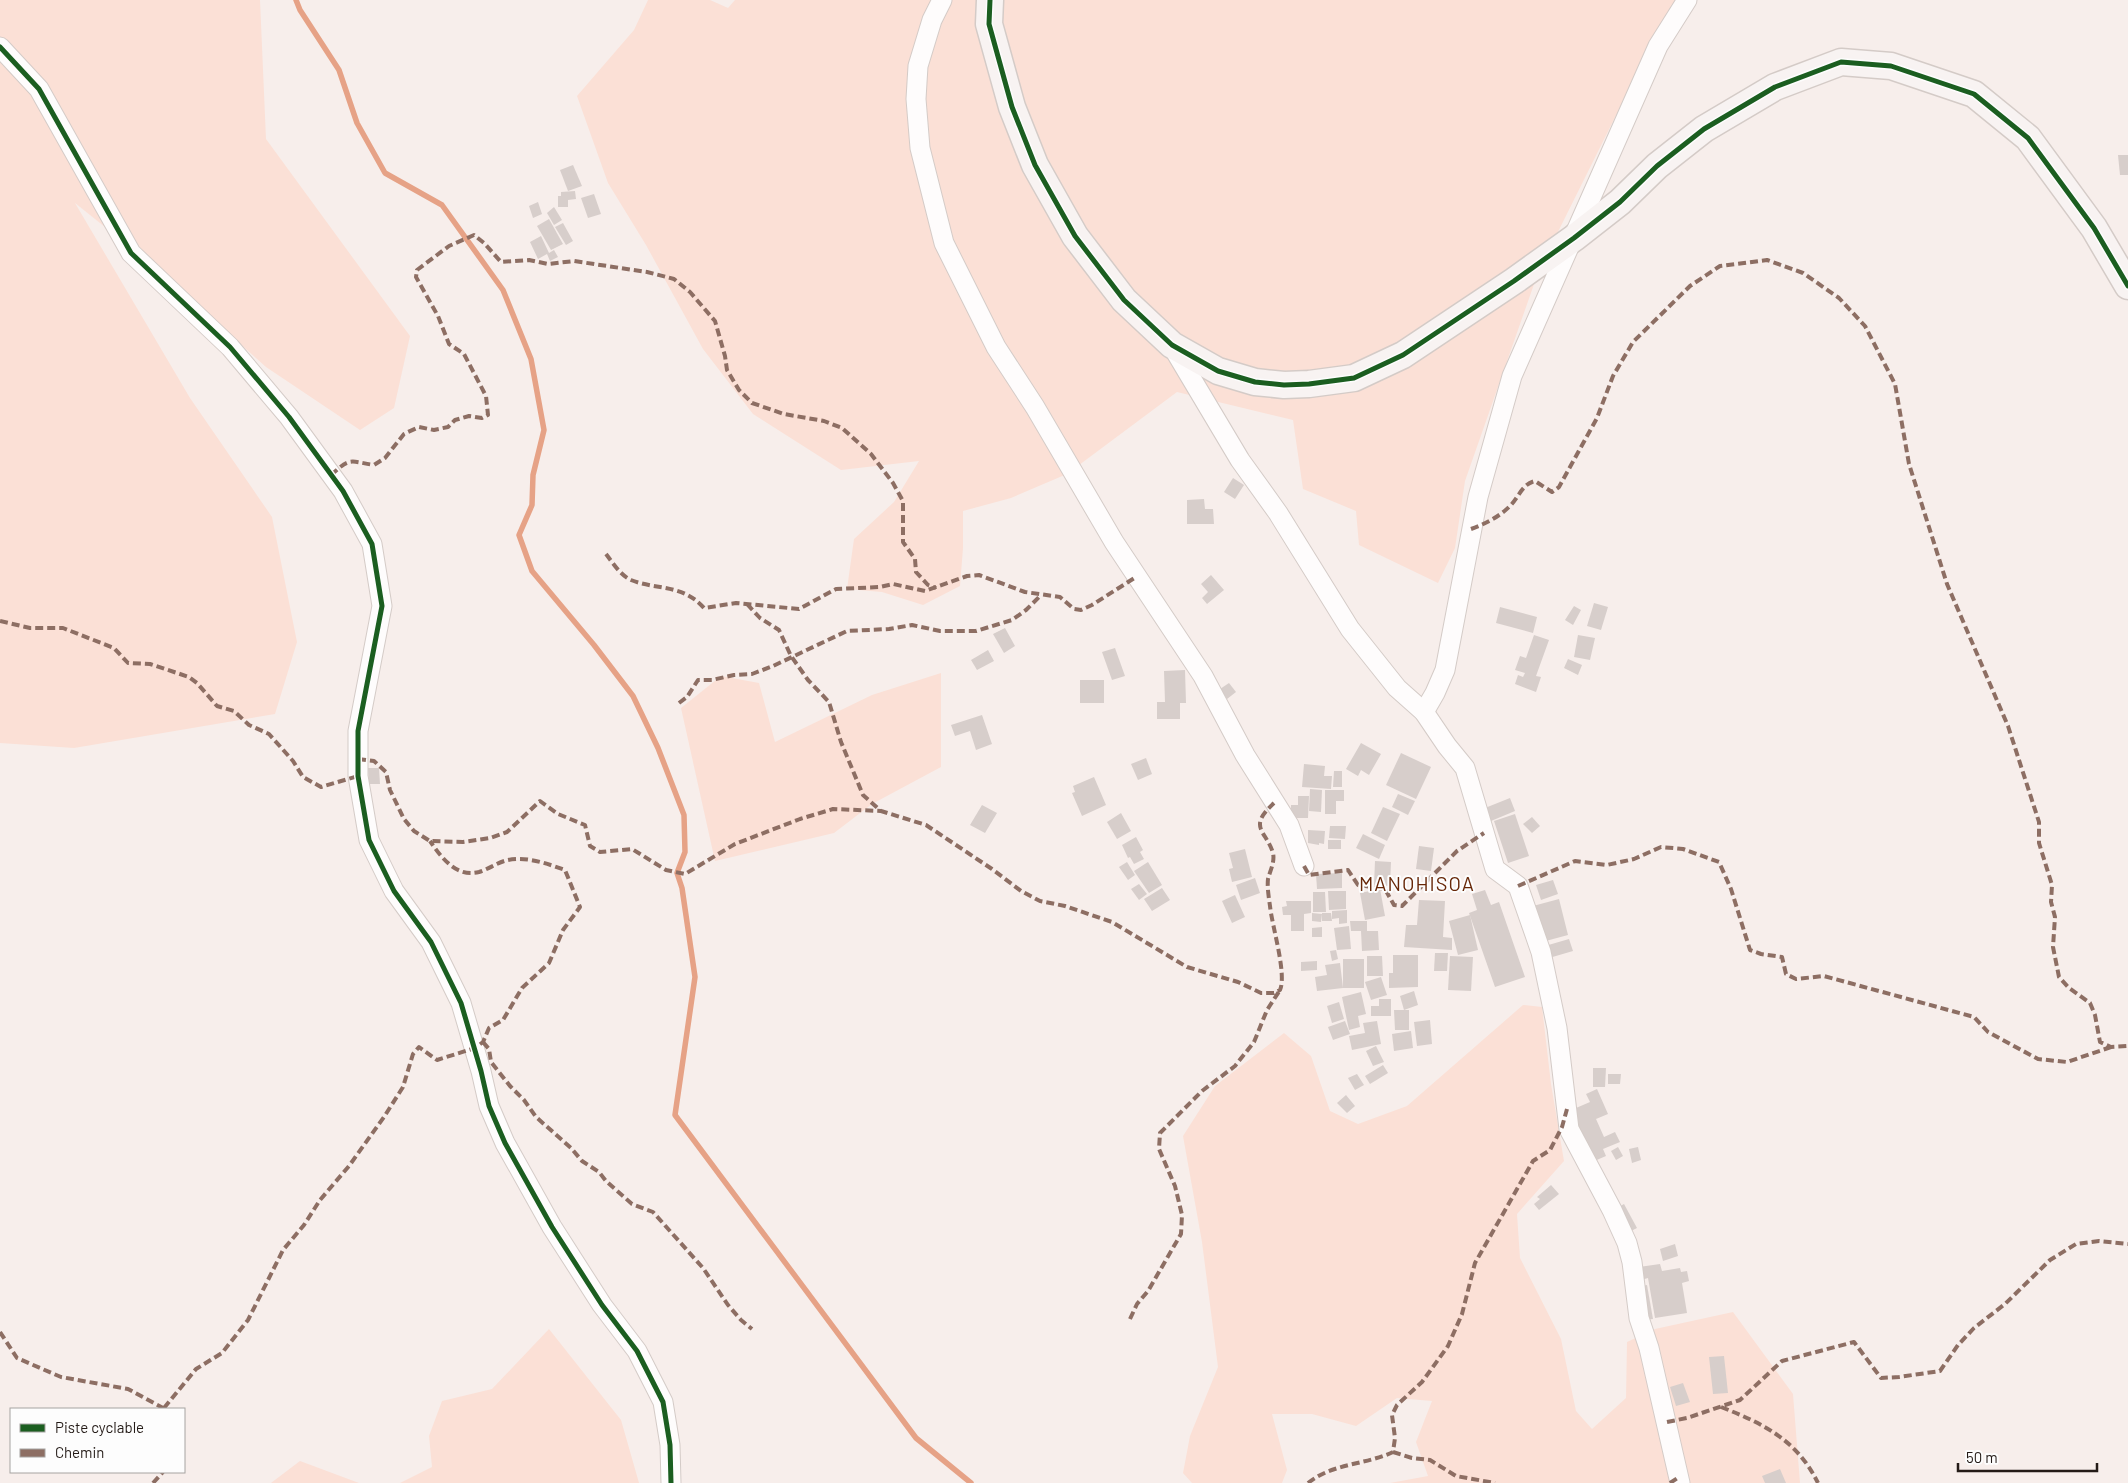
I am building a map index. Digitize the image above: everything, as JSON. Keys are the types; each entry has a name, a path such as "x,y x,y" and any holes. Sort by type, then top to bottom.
{"street":[{"path":"942,0 932,20 918,66 916,99 920,148 944,243 996,347 1035,407 1119,549 1203,676 1245,755 1289,825 1304,866"},
{"path":"990,0 989,24 1012,107 1035,165 1075,236 1124,300 1172,345 1218,371 1255,382 1284,385 1309,384 1354,378 1403,355 1514,282 1574,238 1620,202 1657,166 1704,129 1775,87 1841,62 1891,66 1974,94 2028,138 2094,228 2128,286"},
{"path":"1424,712 1445,670 1478,497 1512,376 1658,46 1687,0"},
{"path":"0,48 39,89 132,254 230,347 289,417 343,491 372,544 382,606 358,731 358,776 369,840 394,891 431,942 461,1003 482,1071 489,1106 510,1151 552,1227 602,1305 637,1351 663,1402 670,1444 671,1483"},
{"path":"1172,345 1240,460 1278,513 1350,629 1397,688 1424,712 1447,746 1465,768 1495,868 1518,886 1541,952 1557,1028 1569,1129 1600,1187 1626,1243 1632,1262 1639,1318 1649,1348 1680,1483"}],"shaded area":[{"path":"0,0 260,0 266,139 410,336 394,408 360,430 266,367 140,255 75,203 190,398 272,517 297,642 275,714 74,748 0,743"},
{"path":"648,0 710,0 728,8 735,0 1680,0 1651,45 1539,270 1465,481 1455,548 1438,583 1359,545 1356,511 1303,489 1293,420 1177,392 1067,474 1011,498 963,511 960,586 923,605 882,592 847,589 854,539 894,502 919,461 841,470 753,414 703,349 646,245 608,183 577,96 634,30"},
{"path":"941,673 941,767 872,804 834,833 715,861 681,708 721,676 759,683 775,742 872,695"},
{"path":"1523,1005 1542,1007 1551,1084 1564,1161 1517,1214 1520,1258 1561,1339 1576,1411 1592,1429 1626,1398 1627,1342 1655,1329 1733,1312 1793,1394 1800,1483 1390,1483 1428,1476 1416,1442 1432,1401 1397,1398 1356,1426 1312,1414 1272,1414 1287,1470 1282,1483 1192,1483 1183,1473 1190,1436 1218,1367 1202,1242 1183,1136 1215,1086 1284,1033 1311,1056 1330,1111 1358,1124 1407,1106"},
{"path":"549,1329 621,1420 639,1483 400,1483 432,1467 429,1436 442,1401 492,1389"},
{"path":"300,1461 359,1483 271,1483"}],"building":[{"path":"2118,155 2128,155 2128,175 2120,175"},
{"path":"573,165 582,186 568,191 560,170"},
{"path":"575,191 576,199 568,200 568,207 558,207 558,196 561,196 561,192"},
{"path":"594,194 601,214 588,218 581,198"},
{"path":"538,202 542,214 533,218 529,206"},
{"path":"554,207 562,220 554,225 547,213"},
{"path":"549,219 563,244 551,250 537,226"},
{"path":"563,223 573,241 566,245 555,227"},
{"path":"541,236 549,253 554,250 558,257 550,261 547,254 538,259 530,242"},
{"path":"1233,478 1244,485 1235,499 1224,492"},
{"path":"1204,499 1205,509 1213,509 1214,524 1187,524 1187,500"},
{"path":"1211,575 1224,590 1207,604 1202,598 1208,592 1201,584"},
{"path":"1594,603 1608,607 1601,630 1587,626"},
{"path":"1574,606 1581,610 1573,625 1565,620"},
{"path":"1500,607 1537,617 1533,633 1496,623"},
{"path":"1005,628 1015,646 1004,653 993,634"},
{"path":"1534,635 1549,640 1536,676 1541,677 1536,692 1515,684 1518,675 1523,677 1525,673 1515,670 1520,656 1526,658"},
{"path":"1578,635 1595,638 1590,660 1574,657"},
{"path":"1115,648 1125,676 1112,680 1102,652"},
{"path":"988,650 994,661 977,670 971,660"},
{"path":"1568,659 1582,665 1578,675 1564,668"},
{"path":"1185,670 1186,703 1180,703 1180,719 1157,719 1157,702 1165,702 1164,671"},
{"path":"1080,680 1104,680 1104,703 1080,703"},
{"path":"1229,683 1236,692 1227,699 1220,689"},
{"path":"982,715 992,744 976,750 970,731 955,736 951,725"},
{"path":"1361,743 1381,754 1369,775 1361,770 1358,776 1346,769"},
{"path":"1401,753 1431,767 1416,799 1386,785"},
{"path":"1146,758 1152,774 1138,780 1131,764"},
{"path":"1304,764 1325,766 1324,776 1332,776 1331,789 1302,787"},
{"path":"368,768 379,768 380,784 369,784"},
{"path":"1334,771 1342,771 1342,787 1333,787"},
{"path":"1094,777 1106,805 1082,816 1072,793 1075,792 1073,786"},
{"path":"1310,789 1322,790 1321,812 1309,811"},
{"path":"1325,790 1344,790 1344,801 1336,801 1336,814 1325,814"},
{"path":"1398,794 1415,801 1408,815 1392,807"},
{"path":"1298,796 1309,796 1308,818 1291,818 1291,805 1298,805"},
{"path":"1510,798 1515,811 1491,821 1485,808"},
{"path":"982,805 997,813 985,833 970,825"},
{"path":"1383,807 1400,814 1387,841 1371,833"},
{"path":"1121,813 1131,831 1117,839 1107,822"},
{"path":"1515,814 1529,856 1508,863 1494,821"},
{"path":"1532,817 1540,826 1532,833 1523,824"},
{"path":"1330,826 1346,826 1345,839 1329,838"},
{"path":"1308,830 1325,831 1324,844 1308,843"},
{"path":"1363,834 1385,845 1379,859 1356,848"},
{"path":"1136,837 1143,850 1140,852 1144,859 1134,864 1130,857 1128,858 1122,845"},
{"path":"1328,840 1341,840 1341,849 1328,849"},
{"path":"1419,846 1434,848 1431,871 1416,869"},
{"path":"1245,849 1252,877 1232,882 1229,869 1233,868 1229,853"},
{"path":"1375,861 1391,862 1390,886 1374,885"},
{"path":"1127,862 1135,875 1128,880 1119,867"},
{"path":"1148,862 1162,885 1149,893 1134,871"},
{"path":"1342,873 1342,888 1317,889 1316,874"},
{"path":"1255,878 1260,893 1241,900 1236,885"},
{"path":"1553,880 1558,894 1541,900 1536,885"},
{"path":"1139,884 1147,894 1139,900 1131,889"},
{"path":"1162,888 1170,900 1152,911 1144,899"},
{"path":"1380,889 1385,916 1365,920 1360,893"},
{"path":"1485,890 1491,905 1499,902 1525,977 1495,987 1469,913 1477,910 1472,894"},
{"path":"1328,891 1346,891 1346,909 1329,910"},
{"path":"1313,892 1325,892 1326,912 1313,912"},
{"path":"1235,895 1245,917 1232,923 1222,901"},
{"path":"1559,899 1568,935 1542,942 1533,906"},
{"path":"1419,900 1445,901 1443,937 1452,938 1452,950 1404,947 1406,925 1417,925"},
{"path":"1286,901 1311,901 1311,913 1304,914 1304,931 1291,931 1291,915 1283,915 1282,907 1287,906"},
{"path":"1347,910 1347,923 1339,924 1339,918 1332,919 1332,911"},
{"path":"1312,913 1322,914 1321,922 1312,921"},
{"path":"1322,913 1331,913 1332,921 1322,921"},
{"path":"1470,915 1478,950 1458,955 1449,921"},
{"path":"1350,921 1367,921 1367,931 1378,931 1379,950 1362,951 1361,931 1351,931"},
{"path":"1349,926 1351,949 1337,950 1334,928"},
{"path":"1322,927 1322,937 1312,937 1312,928"},
{"path":"1569,939 1573,951 1549,958 1545,946"},
{"path":"1336,950 1338,959 1332,961 1330,951"},
{"path":"1435,953 1448,953 1447,971 1434,971"},
{"path":"1393,955 1418,955 1418,987 1389,988 1389,973 1393,973"},
{"path":"1367,956 1382,956 1383,976 1367,976"},
{"path":"1450,956 1473,957 1471,991 1448,990"},
{"path":"1343,959 1364,959 1364,988 1343,988"},
{"path":"1317,961 1317,970 1301,971 1301,962"},
{"path":"1340,963 1343,988 1317,991 1315,977 1327,975 1325,965"},
{"path":"1381,977 1387,995 1371,1000 1365,982"},
{"path":"1414,991 1418,1005 1404,1010 1400,996"},
{"path":"1361,992 1366,1014 1358,1016 1360,1027 1349,1030 1342,997"},
{"path":"1379,999 1391,999 1391,1016 1371,1016 1371,1006 1379,1006"},
{"path":"1339,1002 1344,1019 1332,1023 1327,1006"},
{"path":"1394,1010 1409,1010 1409,1030 1395,1030"},
{"path":"1430,1020 1432,1044 1417,1046 1414,1022"},
{"path":"1345,1021 1350,1034 1333,1040 1328,1027"},
{"path":"1377,1021 1381,1044 1352,1050 1349,1036 1365,1033 1363,1023"},
{"path":"1411,1031 1413,1048 1394,1051 1392,1034"},
{"path":"1376,1046 1384,1062 1373,1066 1366,1051"},
{"path":"1383,1065 1388,1073 1370,1084 1365,1076"},
{"path":"1593,1068 1606,1068 1605,1087 1593,1087"},
{"path":"1357,1074 1364,1085 1355,1090 1348,1078"},
{"path":"1608,1074 1621,1074 1620,1084 1608,1084"},
{"path":"1597,1089 1608,1114 1596,1119 1604,1137 1615,1132 1620,1142 1603,1149 1606,1156 1592,1162 1569,1111 1590,1102 1586,1094"},
{"path":"1346,1095 1355,1106 1347,1113 1337,1103"},
{"path":"1618,1147 1623,1156 1616,1160 1611,1151"},
{"path":"1638,1147 1641,1160 1632,1163 1629,1149"},
{"path":"1551,1185 1559,1194 1539,1210 1534,1204 1540,1199 1537,1197"},
{"path":"1624,1204 1637,1228 1627,1233 1615,1209"},
{"path":"1675,1244 1678,1256 1663,1261 1660,1249"},
{"path":"1660,1264 1662,1271 1680,1268 1681,1272 1687,1271 1689,1281 1682,1283 1687,1313 1655,1318 1648,1278 1641,1280 1639,1267"},
{"path":"1647,1285 1653,1319 1643,1320 1638,1287"},
{"path":"1724,1356 1728,1393 1713,1394 1709,1357"},
{"path":"1683,1383 1690,1402 1676,1406 1670,1387"},
{"path":"1780,1469 1786,1483 1765,1483 1762,1476"}],"waterway":[{"path":"296,0 300,10 339,70 357,123 385,173 442,205 503,290 531,359 544,430 533,475 532,505 519,535 532,571 594,645 633,696 658,748 684,815 685,852 677,873 682,888 695,977 675,1115 916,1438 971,1483"}],"marked path":[{"path":"331,475 343,465 351,462 374,465 385,458 404,434 419,427 434,430 448,427 455,420 469,416 482,418 488,415 486,396 464,354 449,344 438,316 416,277 417,270 449,246 474,235 501,262 529,260 548,264 574,261 647,272 674,279 690,292 715,321 727,370 739,390 752,403 784,414 824,421 842,428 871,454 893,483 903,501 903,542 915,559 916,572 928,585 936,588"},
{"path":"1471,529 1501,514 1527,485 1535,481 1552,492 1559,487 1597,418 1613,376 1633,342 1690,286 1720,266 1767,260 1803,273 1839,298 1865,326 1895,384 1909,464 1947,584 2008,726 2039,822 2039,843 2052,885 2051,902 2055,917 2053,947 2059,977 2069,988 2090,1003 2095,1015 2100,1042 2111,1047 2128,1046"},
{"path":"606,554 627,578 640,583 678,591 696,600 704,608 736,603 799,609 836,589 880,587 893,584 925,591 967,576 979,575 1025,592 1060,597 1074,609 1081,610 1136,577"},
{"path":"679,703 687,697 698,680 712,680 734,675 752,674 847,631 889,629 912,625 940,631 976,631 1012,620 1026,610 1041,595"},
{"path":"747,604 760,618 779,630 791,656 808,680 829,702 841,742 863,795 881,811 926,825 992,869 1021,891 1040,901 1065,906 1112,922 1187,967 1238,982 1261,993 1274,993 1280,990 1282,983 1268,889 1273,853 1260,824 1261,818 1274,803"},
{"path":"0,621 30,628 63,628 114,648 128,663 150,664 189,677 197,683 217,706 234,711 249,725 269,734 293,761 303,777 321,787 358,776"},
{"path":"358,759 374,761 386,772 390,790 404,819 414,831 430,841 463,842 490,838 507,832 540,801 558,814 585,825 590,846 600,852 632,849 666,870 685,874 735,844 800,819 833,809 881,811"},
{"path":"1304,866 1309,875 1348,870 1358,885 1385,889 1394,905 1402,906 1457,851 1484,833"},
{"path":"164,1408 196,1369 222,1353 248,1320 283,1250 304,1225 320,1200 349,1166 403,1087 413,1054 419,1047 437,1060 475,1048 483,1042 489,1028 503,1020 522,988 549,963 563,930 580,907 565,870 537,861 515,859 504,861 479,872 463,872 450,865 430,841"},
{"path":"1518,886 1575,861 1607,865 1634,859 1661,847 1683,849 1719,862 1731,889 1750,950 1761,954 1782,957 1786,974 1796,979 1824,976 1974,1017 1988,1032 2038,1059 2067,1062 2111,1047"},
{"path":"1130,1319 1137,1304 1148,1291 1181,1234 1182,1215 1175,1186 1159,1149 1160,1133 1202,1091 1235,1066 1254,1042 1267,1010 1280,990"},
{"path":"483,1042 489,1049 491,1062 536,1117 571,1148 582,1161 599,1172 606,1181 632,1204 653,1212 703,1268 728,1305 752,1329"},
{"path":"1308,1483 1318,1476 1338,1468 1393,1452 1395,1438 1392,1415 1397,1405 1422,1382 1448,1346 1462,1314 1475,1263 1533,1161 1550,1150 1562,1127 1567,1109"},
{"path":"1667,1422 1687,1418 1740,1400 1782,1361 1854,1342 1881,1378 1940,1371 1958,1345 1974,1328 2005,1304 2050,1260 2076,1244 2099,1241 2128,1244"},
{"path":"0,1332 17,1358 61,1377 128,1389 163,1408"},
{"path":"1721,1407 1751,1420 1778,1435 1800,1455 1818,1483"},
{"path":"1393,1452 1412,1458 1430,1460 1456,1476 1495,1483"},
{"path":"153,1483 162,1473"},
{"path":"1670,1483 1679,1477"}],"cycle path":[{"path":"990,0 989,24 1012,107 1035,165 1075,236 1124,300 1172,345 1218,371 1255,382 1284,385 1309,384 1354,378 1403,355 1514,281 1574,238 1620,202 1657,166 1704,129 1775,87 1841,62 1891,66 1974,94 2028,138 2094,228 2128,286"},
{"path":"0,47 39,89 131,253 230,347 289,417 343,491 372,544 382,606 358,731 358,776 369,840 394,891 431,942 461,1003 489,1106 505,1143 552,1227 602,1305 637,1351 663,1402 670,1445 671,1483"}],"district":[{"name":"MANOHISOA","path":"1417,884"}]}
